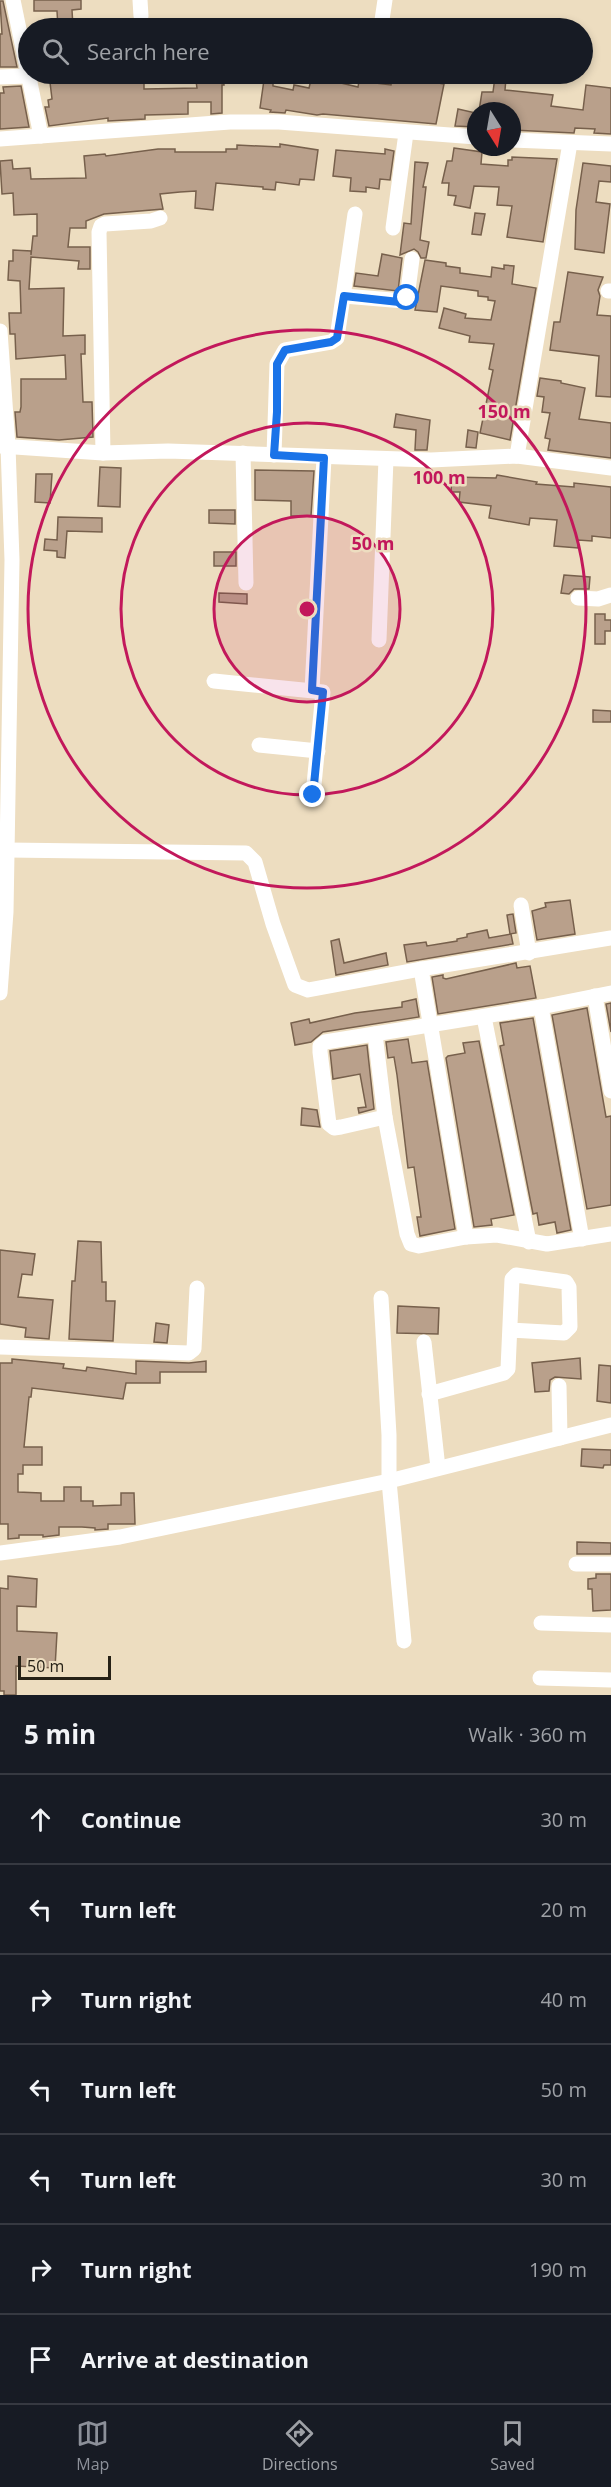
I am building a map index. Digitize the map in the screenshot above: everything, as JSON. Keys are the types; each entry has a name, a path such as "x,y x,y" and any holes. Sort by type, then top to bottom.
{"street":[{"path":"13,0 18,25"},
{"path":"140,0 141,16"},
{"path":"382,18 385,0"},
{"path":"0,77 18,76"},
{"path":"30,84 41,136"},
{"path":"0,139 95,130 230,122 279,123 467,136"},
{"path":"393,228 406,133"},
{"path":"521,140 611,144"},
{"path":"517,456 570,143"},
{"path":"274,455 277,364 285,350 331,342 337,338 355,214"},
{"path":"103,453 99,232 101,226 105,224 151,221 160,218"},
{"path":"344,296 404,301 407,298 412,259"},
{"path":"0,331 6,532 7,850 6,912 0,993"},
{"path":"4,446 103,453 243,453 324,458 430,460 517,456 611,468"},
{"path":"243,453 246,583"},
{"path":"312,690 324,458"},
{"path":"379,640 386,459"},
{"path":"578,598 598,599 611,595"},
{"path":"213,681 323,692 313,795"},
{"path":"259,745 318,751"},
{"path":"7,850 246,853 255,862 273,924 295,985 308,990 611,938"},
{"path":"521,905 529,953"},
{"path":"420,969 466,1237"},
{"path":"385,1117 334,1128 329,1124 320,1052 320,1047 325,1042 484,1017 611,993"},
{"path":"595,996 611,1091"},
{"path":"541,1007 582,1239"},
{"path":"484,1017 529,1242"},
{"path":"375,1034 385,1117 411,1244 419,1246 466,1237 497,1235 547,1244 611,1234"},
{"path":"429,1394 504,1373 508,1369 512,1279 516,1275 566,1282 569,1287 570,1327 568,1331 564,1333 510,1330"},
{"path":"0,1347 189,1353 194,1349 197,1288"},
{"path":"381,1298 389,1435 389,1481 404,1641"},
{"path":"424,1342 438,1468"},
{"path":"560,1386 560,1438"},
{"path":"0,1553 120,1537 389,1481 611,1425"},
{"path":"576,1564 611,1564"},
{"path":"541,1623 611,1625"},
{"path":"540,1678 611,1680"}],"building":[{"path":"34,0 81,0 81,9 72,10 72,18 57,18 57,11 34,11"},
{"path":"0,1 3,1 17,67 0,67 0,34 2,34"},
{"path":"50,84 144,84 144,89 197,88 196,84 224,85 222,85 222,113 211,114 211,102 188,102 188,114 145,115 145,119 108,121 108,118 49,126 45,107 49,107 48,100 52,99"},
{"path":"263,84 273,84 273,86 293,90 294,85 309,88 310,84 345,84 358,87 358,84 444,84 436,124 317,115 286,110 285,113 270,112 271,110 260,108"},
{"path":"494,84 506,84 505,90 553,95 551,106 583,110 586,85 611,88 611,134 594,133 595,129 575,128 574,133 521,130 521,102 480,102 482,92 493,92"},
{"path":"21,86 29,127 0,129 0,93 4,93 3,87"},
{"path":"458,109 467,111 467,127 455,126"},
{"path":"280,144 318,150 314,180 300,179 299,185 276,182 275,190 216,183 213,210 195,208 196,191 180,192 160,194 163,209 104,214 86,221 86,228 70,228 68,247 90,247 90,269 78,269 79,261 31,257 29,289 64,288 63,336 85,335 85,354 81,354 83,402 92,402 93,437 59,440 17,437 15,412 20,412 21,407 21,379 66,379 65,355 16,359 15,334 10,334 9,313 21,313 20,281 8,280 9,261 13,261 13,250 31,251 31,255 33,236 37,236 37,214 14,215 13,193 2,194 0,161 12,160 13,169 30,168 31,179 86,178 84,156 105,154 106,156 158,149 175,149 175,152 226,152 226,149 237,149 237,145 280,147"},
{"path":"454,148 467,150 467,156 482,156 481,164 508,166 508,160 512,160 512,157 557,159 543,242 507,237 512,206 497,205 499,187 474,186 470,208 454,205 456,196 448,195 449,183 442,183 447,161 452,161"},
{"path":"385,149 394,151 390,180 380,179 379,189 366,187 366,192 350,191 351,178 333,176 336,150 385,154"},
{"path":"415,162 428,163 423,187 426,187 420,240 429,242 426,258 421,258 414,249 400,255 404,223 411,224"},
{"path":"583,163 611,166 611,182 599,181 596,202 610,204 604,253 575,249 576,210"},
{"path":"475,213 485,214 481,235 472,234"},
{"path":"382,254 402,258 398,291 354,286 356,273 378,276"},
{"path":"425,260 460,268 460,273 491,277 492,267 504,269 504,265 514,266 512,284 536,288 510,440 480,433 493,370 489,369 494,344 469,342 470,336 439,328 444,308 466,314 465,318 491,320 495,301 488,300 488,297 478,296 478,291 441,286 437,312 415,310"},
{"path":"568,272 603,277 598,290 600,296 597,315 611,316 611,397 596,396 599,356 550,350 554,322 560,322"},
{"path":"540,378 585,388 579,419 611,423 611,458 548,450 550,439 545,438 550,413 542,412 544,397 537,396"},
{"path":"396,414 430,420 427,450 415,450 416,430 394,427"},
{"path":"468,430 478,432 476,448 466,447"},
{"path":"100,467 121,468 120,507 98,506"},
{"path":"255,470 314,471 311,516 291,516 291,501 255,500"},
{"path":"36,474 52,474 50,503 35,502"},
{"path":"497,475 537,482 536,484 574,487 574,483 611,487 611,538 592,536 592,541 578,540 578,548 554,546 557,520 530,518 529,525 489,518 491,506 459,502 460,492 451,492 452,477 496,478"},
{"path":"209,510 235,510 235,524 209,523"},
{"path":"58,517 102,518 102,532 67,531 65,558 57,557 57,551 44,550 45,539 57,540"},
{"path":"214,552 236,552 236,566 214,566"},
{"path":"564,575 590,577 589,589 574,589 569,594 561,593"},
{"path":"219,593 247,594 247,604 219,602"},
{"path":"595,614 605,614 605,620 611,620 611,631 605,631 605,644 595,644"},
{"path":"593,710 611,711 611,722 593,722"},
{"path":"570,900 575,934 537,940 532,911 546,907 545,903"},
{"path":"513,914 516,933 510,934 507,915"},
{"path":"487,930 489,938 511,934 513,944 407,962 404,945 426,942 427,946 457,941 457,939 467,937 467,934"},
{"path":"339,939 344,963 386,953 388,965 336,975 331,941"},
{"path":"516,963 517,968 530,966 536,998 438,1014 432,977 443,975 446,979"},
{"path":"416,999 419,1017 323,1032 311,1042 295,1045 291,1023 309,1019 310,1023 355,1013 402,1007 402,1002"},
{"path":"611,1003 611,1032 606,1004"},
{"path":"587,1008 606,1117 611,1116 611,1205 587,1209 552,1015"},
{"path":"533,1018 571,1230 557,1233 555,1222 539,1225 537,1213 533,1214 500,1046 504,1045 500,1023"},
{"path":"408,1039 412,1063 427,1061 455,1229 420,1236 417,1217 421,1217 414,1167 408,1168 394,1057 388,1058 386,1042"},
{"path":"479,1041 514,1215 491,1219 492,1225 474,1227 446,1058 465,1053 463,1043"},
{"path":"367,1045 374,1109 359,1113 358,1108 366,1107 360,1074 333,1079 330,1051"},
{"path":"302,1108 317,1110 320,1127 301,1125"},
{"path":"78,1241 101,1242 102,1282 106,1282 106,1301 115,1301 113,1341 69,1339 72,1281 75,1281"},
{"path":"0,1250 35,1254 32,1275 22,1274 18,1297 53,1300 49,1339 25,1337 26,1328 0,1324"},
{"path":"398,1306 439,1308 438,1334 397,1333"},
{"path":"156,1323 169,1325 167,1343 154,1342"},
{"path":"580,1358 581,1379 555,1377 550,1380 549,1391 535,1392 532,1363"},
{"path":"12,1359 64,1364 63,1368 86,1371 87,1367 136,1374 136,1361 189,1363 206,1361 206,1372 160,1372 160,1383 126,1383 123,1399 32,1388 24,1447 42,1447 42,1465 23,1465 23,1474 18,1474 18,1492 41,1493 41,1501 64,1501 64,1487 81,1487 81,1501 93,1501 93,1506 121,1505 121,1493 134,1493 135,1524 108,1524 108,1529 95,1530 95,1528 59,1527 59,1535 43,1537 43,1535 19,1535 19,1538 8,1539 8,1524 0,1524 0,1363 12,1363"},
{"path":"599,1365 611,1366 611,1403 597,1401"},
{"path":"582,1449 611,1450 611,1465 604,1465 603,1468 581,1466"},
{"path":"577,1542 611,1543 611,1554 577,1554"},
{"path":"596,1574 611,1574 611,1610 593,1611 592,1589 588,1589 588,1579 596,1578"},
{"path":"8,1576 37,1579 36,1607 17,1606 17,1631 57,1633 55,1668 16,1666 16,1695 4,1695 4,1691 0,1691 0,1588 8,1589"}],"route":[{"path":"313,795 323,692 312,690 324,458 274,455 277,364 285,350 331,342 337,338 340,332 344,296 399,302 407,298"}]}
